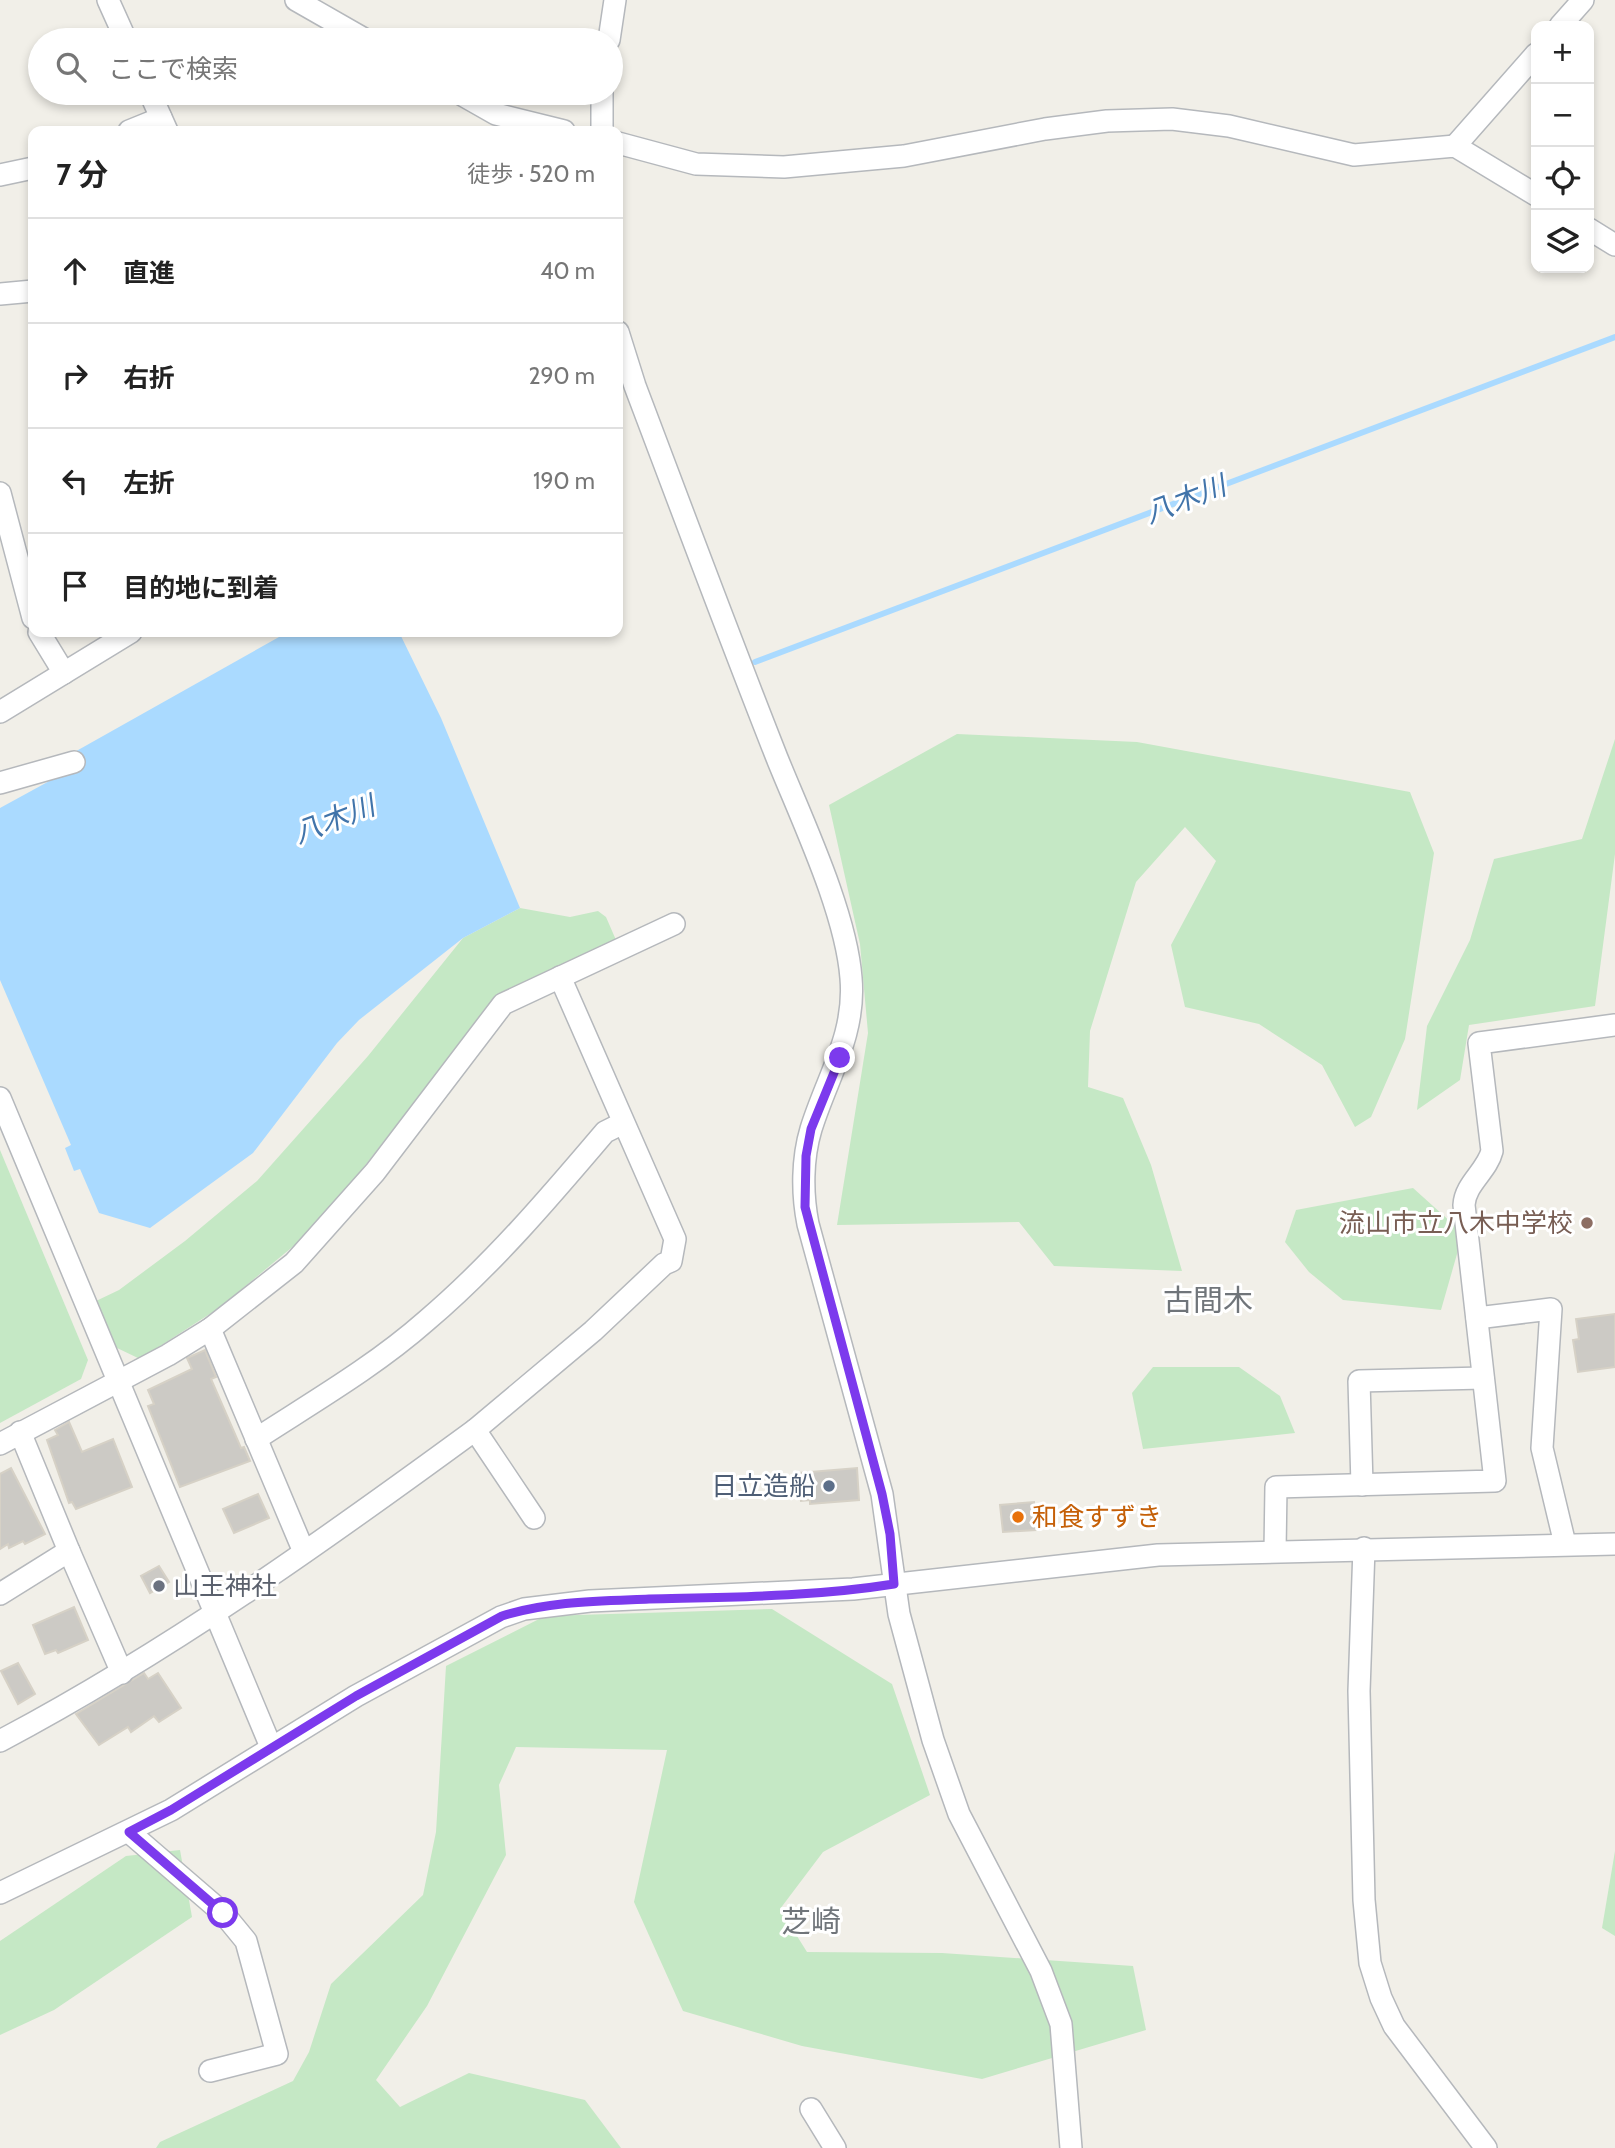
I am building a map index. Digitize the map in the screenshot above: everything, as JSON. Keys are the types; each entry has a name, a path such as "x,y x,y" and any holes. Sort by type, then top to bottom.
{"street":[{"path":"108,0 121,28"},
{"path":"296,0 345,28"},
{"path":"611,28 615,0"},
{"path":"1564,21 1583,0"},
{"path":"1455,146 1531,60"},
{"path":"155,105 164,125"},
{"path":"480,105 496,114 544,126"},
{"path":"601,126 602,105"},
{"path":"623,145 696,164 784,167 904,156 1045,129 1172,119 1229,125 1354,155 1455,146 1531,192"},
{"path":"0,175 28,169"},
{"path":"1594,232 1615,246"},
{"path":"0,294 28,291"},
{"path":"623,346 658,446 817,861 848,953 852,980 847,1036 811,1129 806,1156 805,1207 882,1494 890,1534 894,1584 945,1779 976,1848 1041,1971 1061,2024 1071,2148"},
{"path":"0,493 28,599"},
{"path":"42,637 64,673"},
{"path":"0,712 123,637"},
{"path":"0,783 74,762"},
{"path":"0,1444 210,1329 294,1263 375,1172 503,1004 674,924"},
{"path":"0,1741 122,1673 216,1612 475,1430 593,1331 664,1264 671,1261 675,1239 560,977"},
{"path":"1275,1551 1276,1487 1495,1481 1464,1205 1464,1197 1489,1161 1492,1151 1479,1043 1615,1025"},
{"path":"0,1098 271,1747"},
{"path":"256,1439 338,1386 425,1323 481,1271 605,1132 623,1123"},
{"path":"1476,1318 1551,1309 1542,1448 1565,1544"},
{"path":"210,1329 303,1552"},
{"path":"1362,1485 1359,1381 1483,1378"},
{"path":"475,1430 534,1518"},
{"path":"20,1432 122,1673"},
{"path":"0,1893 171,1810 271,1747 479,1629 524,1609 590,1601 781,1594 1158,1555 1615,1544"},
{"path":"1364,1548 1359,1716 1364,1900 1370,1963 1381,1998 1394,2026 1486,2148"},
{"path":"0,1594 69,1552"},
{"path":"129,1832 223,1913 246,1941 277,2054 211,2071"},
{"path":"811,2109 835,2148"}],"green space":[{"path":"957,734 1137,742 1410,792 1434,853 1405,1039 1371,1117 1355,1127 1322,1065 1259,1024 1185,1007 1171,945 1216,861 1185,827 1136,882 1090,1031 1088,1087 1123,1098 1151,1165 1182,1271 1054,1266 1019,1222 837,1225 868,1033 860,944 829,805"},
{"path":"1615,739 1615,854 1595,1006 1469,1025 1460,1080 1417,1110 1427,1026 1470,940 1494,859 1582,839"},
{"path":"520,908 570,917 598,911 606,917 616,940 494,1000 349,1186 308,1234 219,1308 140,1359 115,1347 96,1301 119,1290 185,1241 257,1181 368,1056 463,938"},
{"path":"0,1150 88,1360 81,1379 0,1423"},
{"path":"1413,1188 1463,1233 1441,1310 1343,1300 1309,1272 1285,1242 1296,1210"},
{"path":"1153,1367 1239,1367 1280,1396 1295,1433 1143,1449 1132,1393"},
{"path":"772,1609 892,1684 930,1795 823,1852 780,1909 807,1952 942,1953 1133,1966 1146,2030 982,2079 802,2046 683,2011 634,1902 667,1750 516,1747 499,1785 506,1855 427,2006 376,2080 400,2107 469,2073 585,2100 621,2148 156,2148 160,2142 293,2081 309,2052 331,1984 423,1895 436,1832 446,1666 545,1616"},
{"path":"180,1850 192,1917 54,2010 0,2035 0,1941 126,1856"},
{"path":"1615,1851 1615,1936 1602,1928"}],"water":[{"path":"279,637 401,637 441,718 520,908 463,938 359,1020 337,1043 253,1153 150,1228 99,1213 80,1169 74,1171 65,1148 71,1145 0,980 0,808 75,767 71,754"}],"building":[{"path":"1615,1314 1615,1367 1578,1372 1573,1340 1579,1339 1576,1319"},
{"path":"205,1350 216,1377 211,1379 241,1448 244,1447 250,1461 180,1487 148,1406 154,1404 148,1390 192,1369 187,1358"},
{"path":"69,1422 82,1452 113,1439 132,1487 76,1509 72,1502 69,1503 47,1440 58,1435 55,1430"},
{"path":"11,1468 45,1534 25,1544 23,1541 9,1548 8,1544 0,1549 0,1474"},
{"name":"日立造船","path":"857,1468 859,1500 810,1504 810,1500 801,1501 799,1473"},
{"path":"258,1494 269,1518 234,1533 223,1509"},
{"name":"和食すずき","path":"1034,1502 1036,1530 1003,1532 1000,1505"},
{"path":"159,1566 169,1582 150,1593 141,1576"},
{"path":"74,1607 88,1640 58,1653 56,1650 45,1654 33,1625"},
{"path":"18,1663 35,1694 18,1704 1,1671"},
{"path":"144,1673 148,1679 158,1673 181,1708 159,1722 154,1716 131,1732 128,1727 99,1745 76,1714"}],"waterway":[{"name":"八木川","path":"755,662 1615,337"}],"place":[{"name":"流山市立八木中学校","path":"1587,1223"},
{"name":"日立造船","path":"829,1486"},
{"name":"和食すずき","path":"1018,1517"},
{"name":"山王神社","path":"159,1586"}],"district":[{"name":"古間木","path":"1208,1300"},
{"name":"芝崎","path":"811,1921"}],"route":[{"path":"223,1913 129,1832 171,1810 356,1696 502,1616 524,1609 590,1601 781,1594 894,1584 894,1560 882,1494 812,1243 805,1207 806,1156 811,1129 840,1058"}]}
